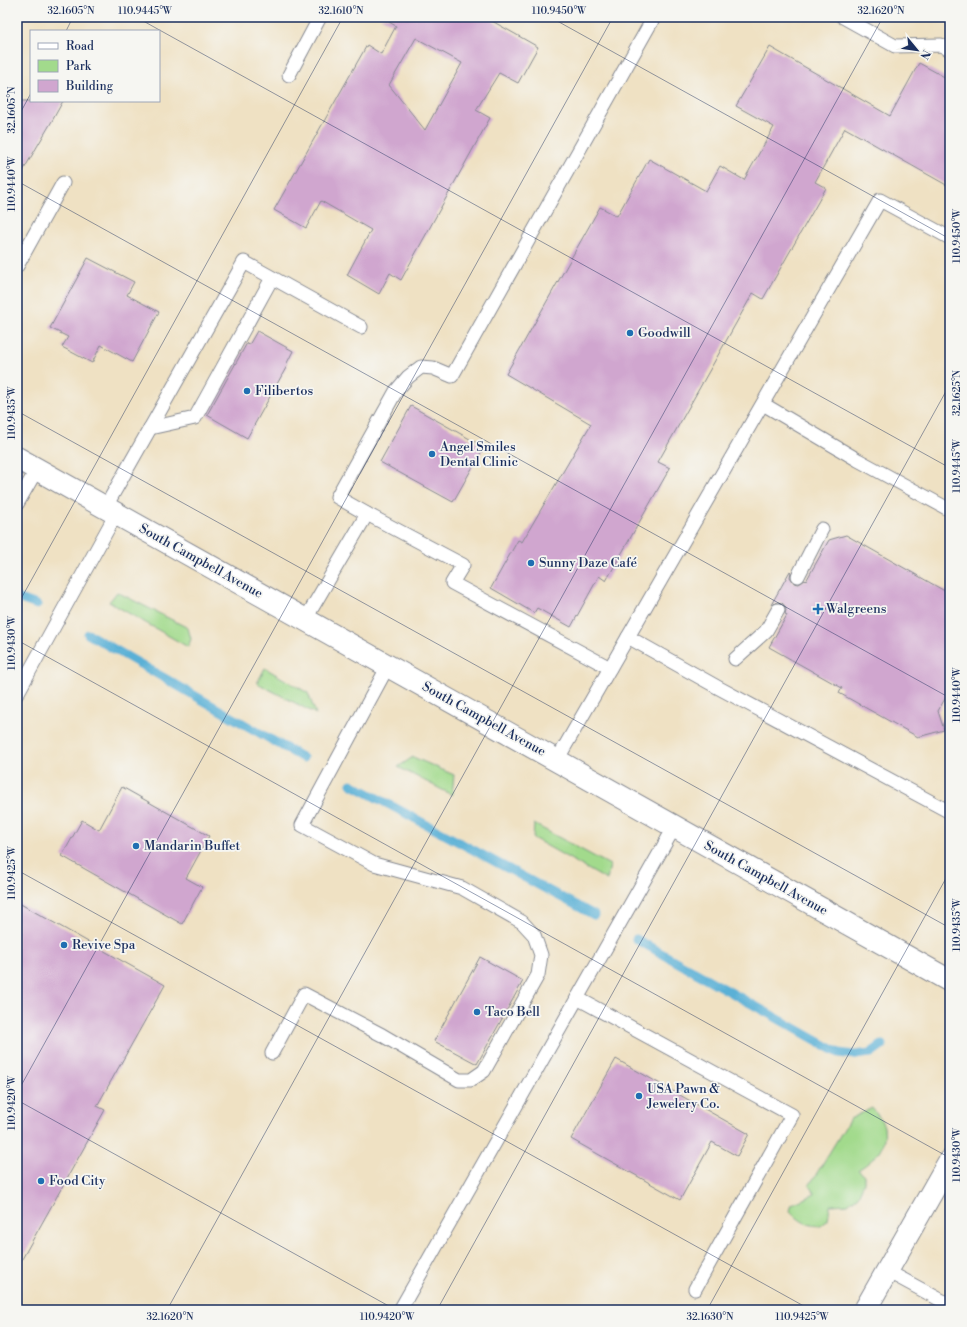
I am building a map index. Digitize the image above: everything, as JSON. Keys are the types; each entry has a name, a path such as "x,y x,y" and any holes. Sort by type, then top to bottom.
{"main road":[{"name":"South Campbell Avenue","path":"17,458 950,981"},
{"path":"865,1310 950,1160"}],"lane":[{"path":"289,75 320,17"},
{"path":"610,668 452,583 463,566 337,497 396,391 408,377 421,366 433,368 452,376 654,17"},
{"path":"843,17 895,46 941,45 950,50"},
{"path":"17,266 63,183"},
{"path":"557,760 880,200 950,238"},
{"path":"17,694 111,511 150,428 244,262 361,327"},
{"path":"150,428 195,418 272,278"},
{"path":"763,404 858,460 950,510"},
{"path":"17,504 36,469"},
{"path":"305,620 367,514"},
{"path":"798,576 822,529"},
{"path":"735,659 766,632 778,610"},
{"path":"628,637 941,808 948,811 950,807"},
{"path":"272,1053 304,994 382,1035 459,1080 470,1080 484,1071 538,975 541,955 534,935 522,922 462,888 374,864 302,825 388,666"},
{"path":"400,1310 675,826"},
{"path":"577,998 792,1116 695,1289"},
{"path":"887,1271 950,1306"}],"green space":[{"path":"117,592 188,628 191,639 188,647 109,602"},
{"path":"265,668 308,693 316,714 257,683"},
{"path":"413,757 454,775 452,795 398,767"},
{"path":"534,824 610,865 607,880 533,838"},
{"path":"872,1108 884,1127 883,1141 874,1158 858,1170 864,1175 864,1182 858,1196 848,1204 830,1205 828,1220 821,1226 807,1224 800,1220 790,1211 792,1204 815,1194 809,1186 850,1119"}],"building":[{"path":"380,17 485,17 538,47 518,83 499,73 476,110 490,118 401,280 390,273 379,294 347,275 371,230 321,201 306,228 274,210 367,45 381,54 396,26","holes":["416,38 462,63 425,130 389,85"]},
{"path":"770,47 890,116 919,63 950,80 950,187 845,128 815,182 826,188 763,299 753,293 658,462 670,468 606,581 599,576 571,627 537,608 534,613 491,588 518,540 522,542 591,424 506,374 600,207 617,216 649,159 706,191 720,166 744,180 774,127 736,106"},
{"path":"17,101 62,102 52,121 17,181"},
{"path":"88,258 134,282 127,295 159,312 132,362 101,345 92,363 62,347 68,337 50,328"},
{"name":"Filibertos","path":"257,331 293,351 286,365 287,366 247,438 207,415 247,343 249,345"},
{"name":"Angel Smiles Dental Clinic","path":"411,406 484,447 453,502 380,462"},
{"name":"Walgreens","path":"846,535 950,594 950,690 938,711 944,730 918,737 839,693 842,688 769,647 787,615 785,614 785,606 782,603 778,602 771,605 790,571 790,577 794,583 799,584 805,580 806,581 829,540"},
{"name":"Mandarin Buffet","path":"122,787 209,836 186,878 202,887 182,924 62,856 82,820 99,830"},
{"path":"17,902 165,985 97,1106 105,1110 17,1268"},
{"path":"480,957 523,981 477,1064 434,1041"},
{"name":"USA Pawn & Jewelery Co.","path":"616,1059 749,1134 737,1156 712,1142 680,1200 571,1139"}],"waterway":[{"path":"17,598 37,605"},
{"path":"88,634 303,758"},
{"path":"351,784 594,915"},
{"path":"636,939 839,1053 855,1055 871,1053 882,1045"}],"place":[{"name":"Goodwill","path":"630,333"},
{"name":"Filibertos","path":"247,391"},
{"name":"Angel Smiles Dental Clinic","path":"432,454"},
{"name":"Sunny Daze Café","path":"531,563"},
{"name":"Walgreens","path":"818,609"},
{"name":"Mandarin Buffet","path":"136,846"},
{"name":"Revive Spa","path":"64,945"},
{"name":"Taco Bell","path":"477,1012"},
{"name":"USA Pawn & Jewelery Co.","path":"639,1096"},
{"name":"Food City","path":"41,1181"}]}
